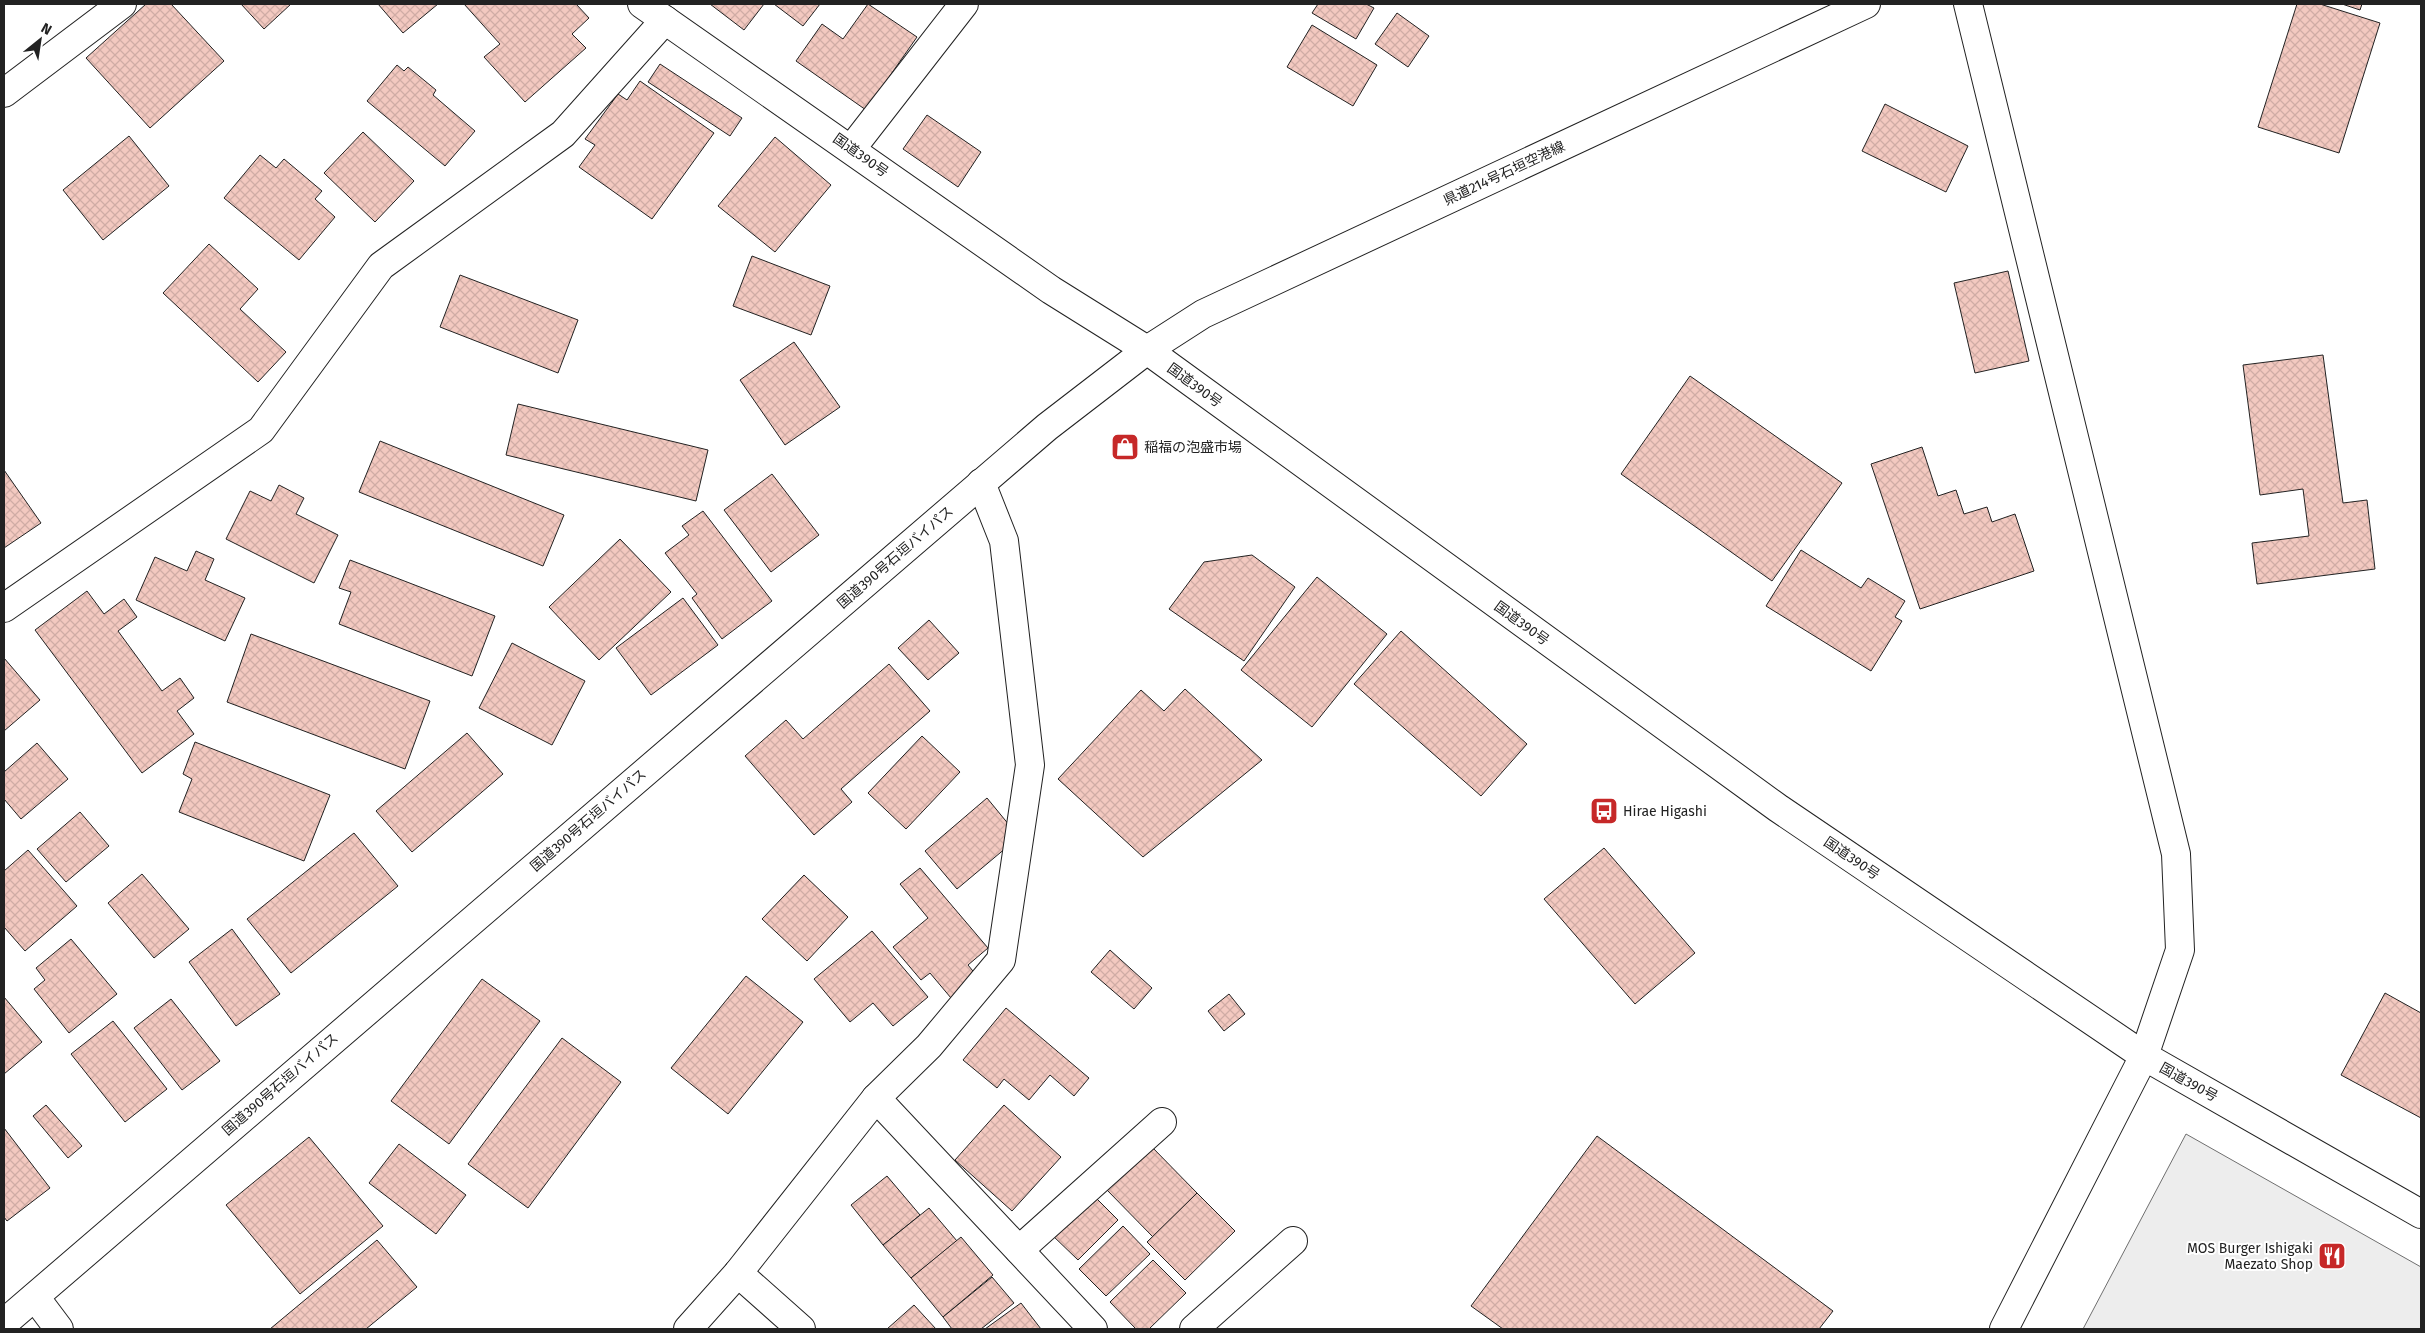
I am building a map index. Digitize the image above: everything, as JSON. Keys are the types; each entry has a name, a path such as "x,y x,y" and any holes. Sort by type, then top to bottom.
{"main road":[{"path":"4,93 122,4"},
{"name":"国道390号","path":"642,4 852,148 1051,290 1146,350 1778,808 2144,1056 2421,1214"},
{"path":"852,148 964,4"},
{"name":"県道214号石垣空港線","path":"1146,350 1203,314 1230,301 1866,4"},
{"path":"1968,4 2176,854 2180,950 2144,1056 2004,1329"},
{"path":"4,608 261,430 381,266 563,134 665,20"},
{"name":"国道390号石垣バイパス","path":"6,1317 34,1297 981,483 1083,397 1146,350"},
{"path":"688,1329 738,1273 876,1098 929,1046 1001,960 1030,765 1004,541 981,483"},
{"path":"876,1098 1093,1329"},
{"path":"1019,1250 1162,1122"},
{"path":"1194,1329 1294,1241"},
{"path":"738,1273 800,1329"},
{"path":"34,1297 58,1329"}],"shaded area":[{"path":"2186,1134 2421,1267 2421,1329 2083,1329"}],"building":[{"path":"146,4 171,4 224,61 150,128 86,58"},
{"path":"241,4 291,4 264,29"},
{"path":"378,4 438,4 403,33"},
{"path":"464,4 576,4 589,18 572,34 586,48 525,102 484,57 500,44"},
{"path":"710,4 764,4 744,30"},
{"path":"774,4 820,4 803,26"},
{"path":"868,4 917,37 866,110 796,61 822,24 843,39"},
{"path":"1318,4 1366,4 1374,8 1356,39 1312,13"},
{"path":"2297,4 2320,4 2380,23 2339,153 2258,127"},
{"path":"2342,4 2362,4 2360,10"},
{"path":"1397,13 1429,36 1408,67 1375,44"},
{"path":"1312,25 1377,65 1353,106 1287,67"},
{"path":"660,64 742,118 730,136 648,82"},
{"path":"397,65 404,71 408,67 436,90 433,95 475,131 445,166 367,101"},
{"path":"640,81 714,133 652,219 579,167 595,145 585,139 618,94 627,100"},
{"path":"1885,104 1968,146 1946,192 1862,151"},
{"path":"927,115 981,152 958,187 903,149"},
{"path":"363,132 414,181 375,222 324,173"},
{"path":"129,136 169,186 103,240 63,190"},
{"path":"775,137 831,185 775,252 718,206"},
{"path":"260,155 276,168 284,159 322,191 315,199 335,217 299,260 224,198"},
{"path":"209,244 258,289 240,309 286,352 258,382 163,293"},
{"path":"752,256 830,286 811,335 733,306"},
{"path":"2008,271 2029,361 1975,373 1954,283"},
{"path":"460,275 578,320 558,373 440,327"},
{"path":"794,342 840,407 785,445 740,380"},
{"path":"2323,355 2343,503 2367,500 2375,569 2257,584 2252,543 2309,536 2303,489 2260,495 2243,365"},
{"path":"1690,376 1842,483 1772,581 1621,474"},
{"path":"518,404 708,450 696,501 506,455"},
{"path":"380,441 564,515 543,566 359,492"},
{"path":"1922,447 1938,496 1956,490 1964,514 1987,507 1992,522 2015,514 2034,571 1920,609 1871,464"},
{"path":"4,470 41,523 4,548"},
{"path":"772,474 819,535 771,572 724,510"},
{"path":"279,485 304,498 296,514 338,535 314,583 226,539 250,491 271,501"},
{"path":"703,511 772,601 722,639 692,598 697,594 665,553 689,535 682,526"},
{"path":"620,539 671,592 599,660 549,607"},
{"path":"1801,550 1861,588 1868,578 1905,601 1895,617 1902,621 1871,671 1766,606"},
{"path":"196,551 214,559 205,580 245,598 225,641 136,600 155,557 187,571"},
{"path":"1252,555 1295,587 1244,661 1169,609 1204,562"},
{"path":"350,560 495,616 472,676 339,624 351,592 339,588"},
{"path":"1317,577 1387,634 1312,727 1241,670"},
{"path":"87,591 104,614 124,599 137,617 118,631 162,691 180,678 194,698 177,711 194,734 142,773 35,630"},
{"path":"683,598 718,645 651,695 616,648"},
{"path":"929,620 959,653 928,680 898,648"},
{"path":"1401,631 1527,744 1481,796 1354,684"},
{"path":"251,634 430,701 405,769 227,702"},
{"path":"512,643 585,681 552,745 479,708"},
{"path":"4,658 40,700 4,731"},
{"path":"889,664 930,711 841,789 852,802 814,835 745,756 786,720 803,739"},
{"path":"1185,689 1262,760 1143,857 1058,779 1141,690 1164,711"},
{"path":"467,733 503,774 412,852 376,811"},
{"path":"922,736 960,772 906,829 868,793"},
{"path":"195,742 330,795 304,861 179,812 192,779 183,774"},
{"path":"37,743 68,779 21,819 4,799 4,772"},
{"path":"987,798 1019,837 957,889 925,851"},
{"path":"80,812 109,846 66,882 37,849"},
{"path":"354,833 398,886 291,973 247,919"},
{"path":"1604,848 1695,953 1635,1004 1544,899"},
{"path":"28,850 77,906 25,951 4,927 4,871"},
{"path":"920,868 988,948 968,965 977,976 951,998 930,973 921,980 893,947 928,918 900,884"},
{"path":"142,874 189,929 154,958 108,903"},
{"path":"804,875 848,917 807,961 762,919"},
{"path":"232,929 280,994 236,1026 189,962"},
{"path":"872,931 928,997 893,1026 873,1003 850,1022 814,979"},
{"path":"71,939 117,994 69,1033 34,989 45,980 36,968"},
{"path":"1110,950 1152,988 1134,1009 1091,972"},
{"path":"746,976 803,1022 728,1114 671,1068"},
{"path":"482,979 540,1021 449,1144 391,1101"},
{"path":"2385,993 2421,1013 2421,1118 2341,1075"},
{"path":"1229,994 1245,1014 1224,1031 1208,1011"},
{"path":"4,997 42,1042 4,1074"},
{"path":"171,999 220,1061 182,1090 134,1028"},
{"path":"1006,1008 1089,1078 1074,1096 1050,1075 1029,1100 1004,1079 997,1088 963,1060"},
{"path":"113,1021 167,1089 125,1122 71,1054"},
{"path":"562,1038 621,1082 528,1208 468,1164"},
{"path":"46,1105 82,1146 68,1158 33,1116"},
{"path":"1004,1105 1061,1157 1012,1211 955,1160"},
{"path":"4,1128 50,1188 7,1221 4,1217"},
{"path":"1597,1136 1833,1311 1819,1329 1503,1329 1471,1306"},
{"path":"309,1137 383,1226 300,1294 226,1205"},
{"path":"399,1144 466,1195 436,1234 369,1183"},
{"path":"1150,1145 1197,1193 1153,1237 1106,1189"},
{"path":"887,1176 920,1215 883,1245 851,1205"},
{"path":"1197,1193 1235,1231 1185,1280 1147,1242"},
{"path":"1092,1194 1118,1220 1078,1260 1051,1234"},
{"path":"929,1208 957,1241 911,1278 883,1245"},
{"path":"1123,1226 1150,1254 1106,1296 1079,1269"},
{"path":"961,1237 993,1275 943,1317 911,1278"},
{"path":"377,1240 417,1287 366,1329 270,1329"},
{"path":"1153,1260 1186,1293 1149,1329 1136,1329 1110,1302"},
{"path":"992,1277 1014,1303 981,1329 952,1329 943,1317"},
{"path":"1021,1303 1041,1329 985,1329"},
{"path":"914,1305 936,1329 887,1329"}],"place":[{"name":"稲福の泡盛市場","path":"1125,447"},
{"name":"Hirae Higashi","path":"1604,811"},
{"name":"MOS Burger Ishigaki Maezato Shop","path":"2332,1256"}]}
